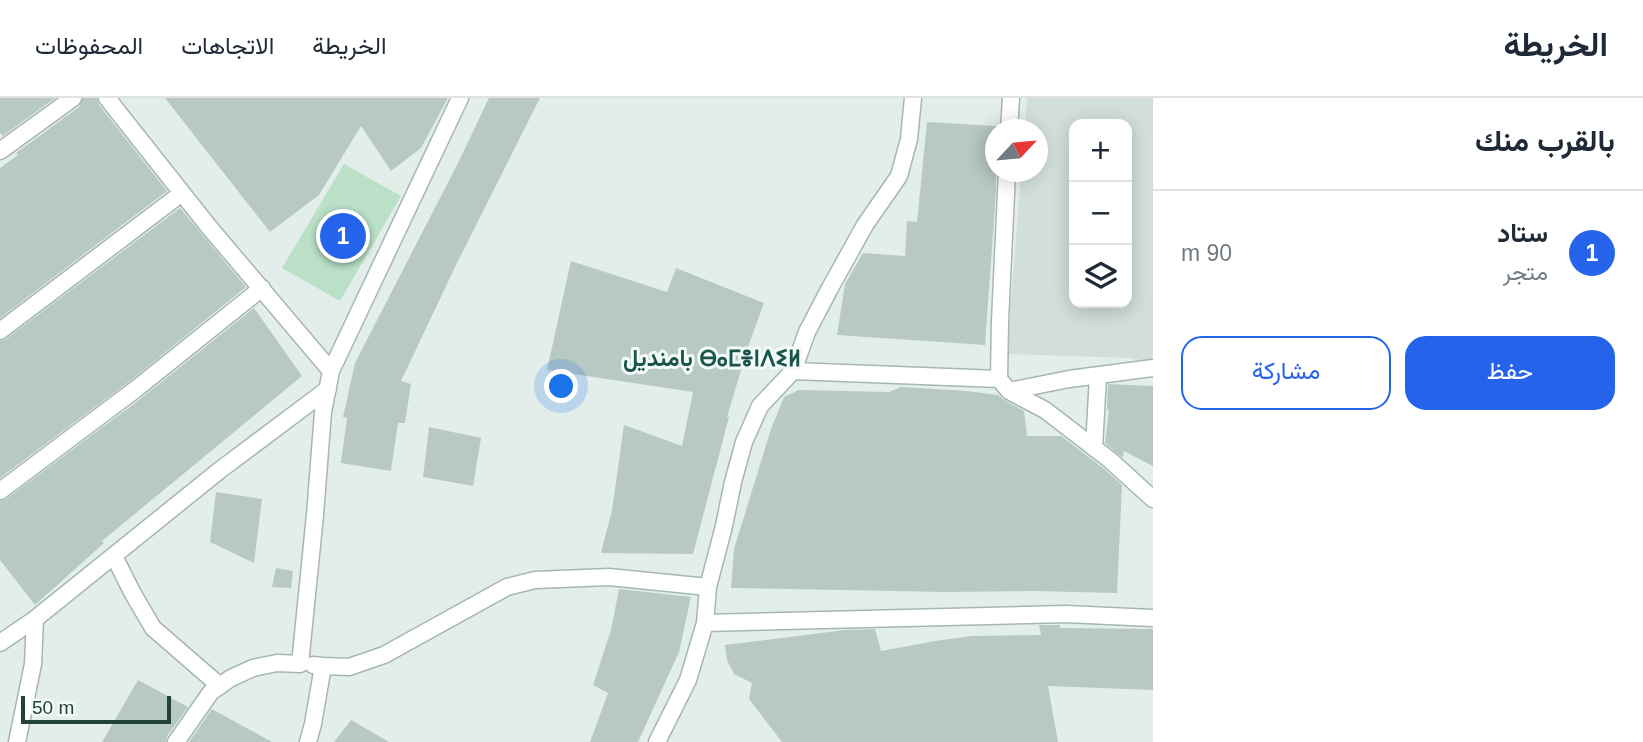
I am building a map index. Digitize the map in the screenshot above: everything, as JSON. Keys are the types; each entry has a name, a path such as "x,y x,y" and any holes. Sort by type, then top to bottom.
{"street":[{"path":"1,148 73,98"},
{"path":"107,98 182,193 331,371"},
{"path":"300,664 323,412 331,371 460,98"},
{"path":"657,742 688,680 705,623 708,587 744,442 760,406 793,371 807,332 824,299 865,225 899,176 909,139 913,98"},
{"path":"1010,119 1011,98"},
{"path":"1004,385 1000,321 1007,182"},
{"path":"0,331 182,193"},
{"path":"0,491 136,389 261,288"},
{"path":"793,371 1004,385 1153,368"},
{"path":"1094,448 1098,376"},
{"path":"1004,385 1045,410 1153,499"},
{"path":"0,643 35,619 327,388"},
{"path":"114,556 153,628 219,686"},
{"path":"176,742 211,692 230,678 253,668 277,663 349,667 384,655 507,587 535,580 609,577 708,587"},
{"path":"705,623 1066,614 1153,618"},
{"path":"17,742 33,664 35,619"},
{"path":"308,742 323,666"}],"shaded area":[{"path":"1027,98 1153,98 1153,356 1147,363 1131,358 1007,354 1020,182 1048,182 1048,119 1026,119"}],"green space":[{"path":"344,164 401,196 340,301 282,268"}],"building":[{"path":"0,98 55,98 3,136 0,133"},
{"path":"83,98 97,98 99,105 167,191 0,318 0,168 79,107"},
{"path":"165,98 448,98 421,148 391,171 361,126 319,195 270,232"},
{"path":"489,98 540,98 401,381 411,384 405,423 398,423 391,471 341,463 347,418 343,417 355,363"},
{"path":"927,122 985,125 985,182 996,182 996,192 985,345 837,335 845,284 863,253 905,256 907,221 917,222"},
{"path":"180,208 246,287 130,381 0,478 0,341"},
{"path":"571,261 667,292 676,268 764,303 727,417 693,554 601,553 612,510 624,425 682,446 693,392 547,370"},
{"path":"254,308 302,376 102,541 104,543 35,605 0,560 0,501 143,397"},
{"path":"1108,384 1153,386 1153,466 1124,451 1123,458 1105,443 1109,410"},
{"path":"901,387 998,395 1024,411 1027,436 1061,436 1122,485 1117,593 731,588 734,549 771,429 784,397 799,390 889,392"},
{"path":"429,427 481,438 473,486 423,477"},
{"path":"216,492 262,499 254,563 210,542"},
{"path":"276,568 293,571 291,588 272,587"},
{"path":"619,589 691,597 679,652 638,742 590,742 608,693 593,685 611,630"},
{"path":"1039,625 1060,625 1060,628 1153,629 1153,690 1048,686 1058,742 782,742 749,699 752,683 734,674 727,660 725,645 845,630 875,629 881,651 972,636 1041,635"},
{"path":"138,680 188,707 167,736 166,742 102,742"},
{"path":"212,709 272,742 189,742"},
{"path":"351,720 389,742 334,742"}],"place":[{"name":"ستاد","path":"343,236"}],"district":[{"name":"بامنديل ⴱⴰⵎⴻⵏⴷⵉⵍ","path":"712,358"}]}
